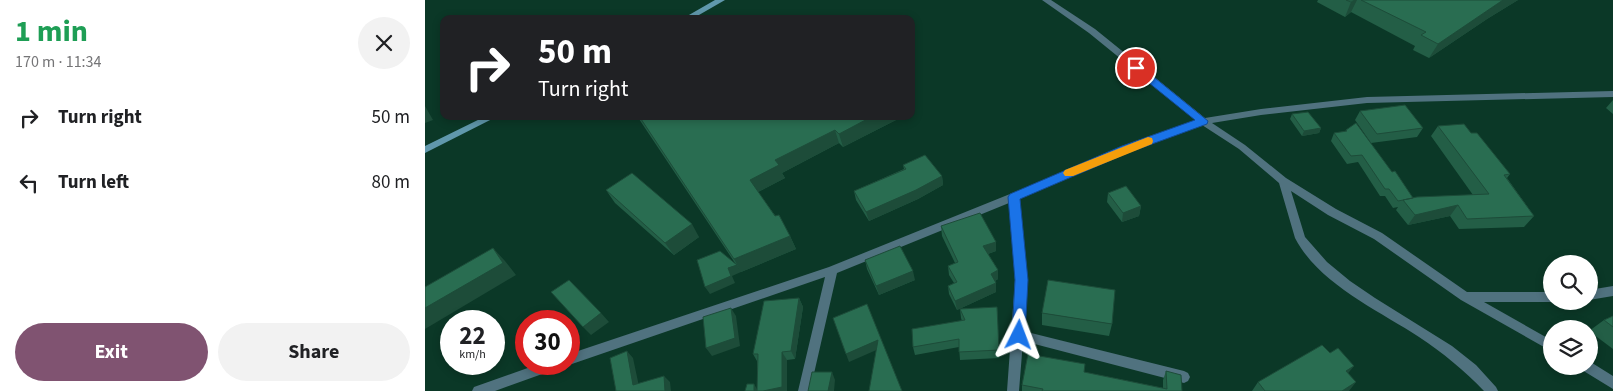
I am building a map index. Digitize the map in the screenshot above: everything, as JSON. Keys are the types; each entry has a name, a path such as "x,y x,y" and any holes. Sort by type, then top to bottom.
{"main road":[{"path":"693,15 721,0"},
{"path":"425,150 486,120"}],"street":[{"path":"1046,0 1092,31 1203,121 1242,147 1283,181 1333,212 1379,236 1465,296 1543,341"},
{"path":"580,355 832,270 1014,197 1126,149 1203,121 1261,112 1367,100 1613,94"},
{"path":"1283,181 1302,242 1337,280 1437,341 1478,374 1492,391"},
{"path":"1013,391 1019,335 1021,280 1014,197"},
{"path":"804,391 832,270"},
{"path":"1598,294 1613,291"},
{"path":"1465,296 1543,297"},
{"path":"1019,335 1184,377"},
{"path":"1598,373 1613,382"},
{"path":"478,391 524,375"}],"building":[{"path":"1361,0 1503,0 1438,44 1421,35 1426,32"},
{"path":"1405,105 1423,128 1377,134 1360,111"},
{"path":"1308,112 1321,128 1304,131 1292,114"},
{"path":"642,120 865,120 839,134 835,130 775,160 779,165 750,180 775,216 779,215 790,236 734,259"},
{"path":"1356,123 1392,172 1395,171 1413,198 1398,201 1389,189 1385,189 1362,155 1351,156 1334,133 1347,131"},
{"path":"1464,124 1471,133 1477,133 1510,174 1504,175 1534,216 1467,219 1458,205 1415,215 1403,200 1417,197 1489,194 1438,126"},
{"path":"925,155 942,176 916,190 866,212 854,191 906,169 903,165"},
{"path":"632,173 692,224 665,243 606,190"},
{"path":"1126,186 1141,206 1123,213 1108,193"},
{"path":"980,213 996,242 983,246 998,270 991,274 996,283 955,301 948,286 957,282 948,266 958,262 941,226"},
{"path":"900,246 913,271 876,286 865,260"},
{"path":"493,248 503,263 425,308 425,287"},
{"path":"720,251 737,265 728,268 731,276 705,287 697,260"},
{"path":"569,280 601,313 583,327 580,324 580,310 567,310 551,292"},
{"path":"1048,280 1115,290 1112,324 1042,313"},
{"path":"799,298 791,351 782,352 782,387 757,391 758,354 753,354 764,301"},
{"path":"867,304 902,391 869,391 878,340 846,354 833,318"},
{"path":"997,307 999,350 959,352 959,339 913,347 912,329 965,320 960,309"},
{"path":"731,308 735,338 706,348 703,317"},
{"path":"1613,316 1613,327 1604,320"},
{"path":"1322,345 1330,353 1338,348 1354,366 1346,371 1356,382 1342,391 1265,391 1258,382"},
{"path":"627,351 633,385 664,376 665,391 616,391 610,358"},
{"path":"1028,354 1085,364 1084,372 1167,389 1166,371 1181,375 1182,391 1042,391 1043,389 1022,385"},
{"path":"812,372 832,372 828,391 808,391"},
{"path":"747,384 754,384 754,391 745,391"}],"slow traffic":[{"path":"1069,173 1148,141"}],"route":[{"path":"1019,335 1021,280 1014,197 1126,149 1203,121 1136,68"}]}
